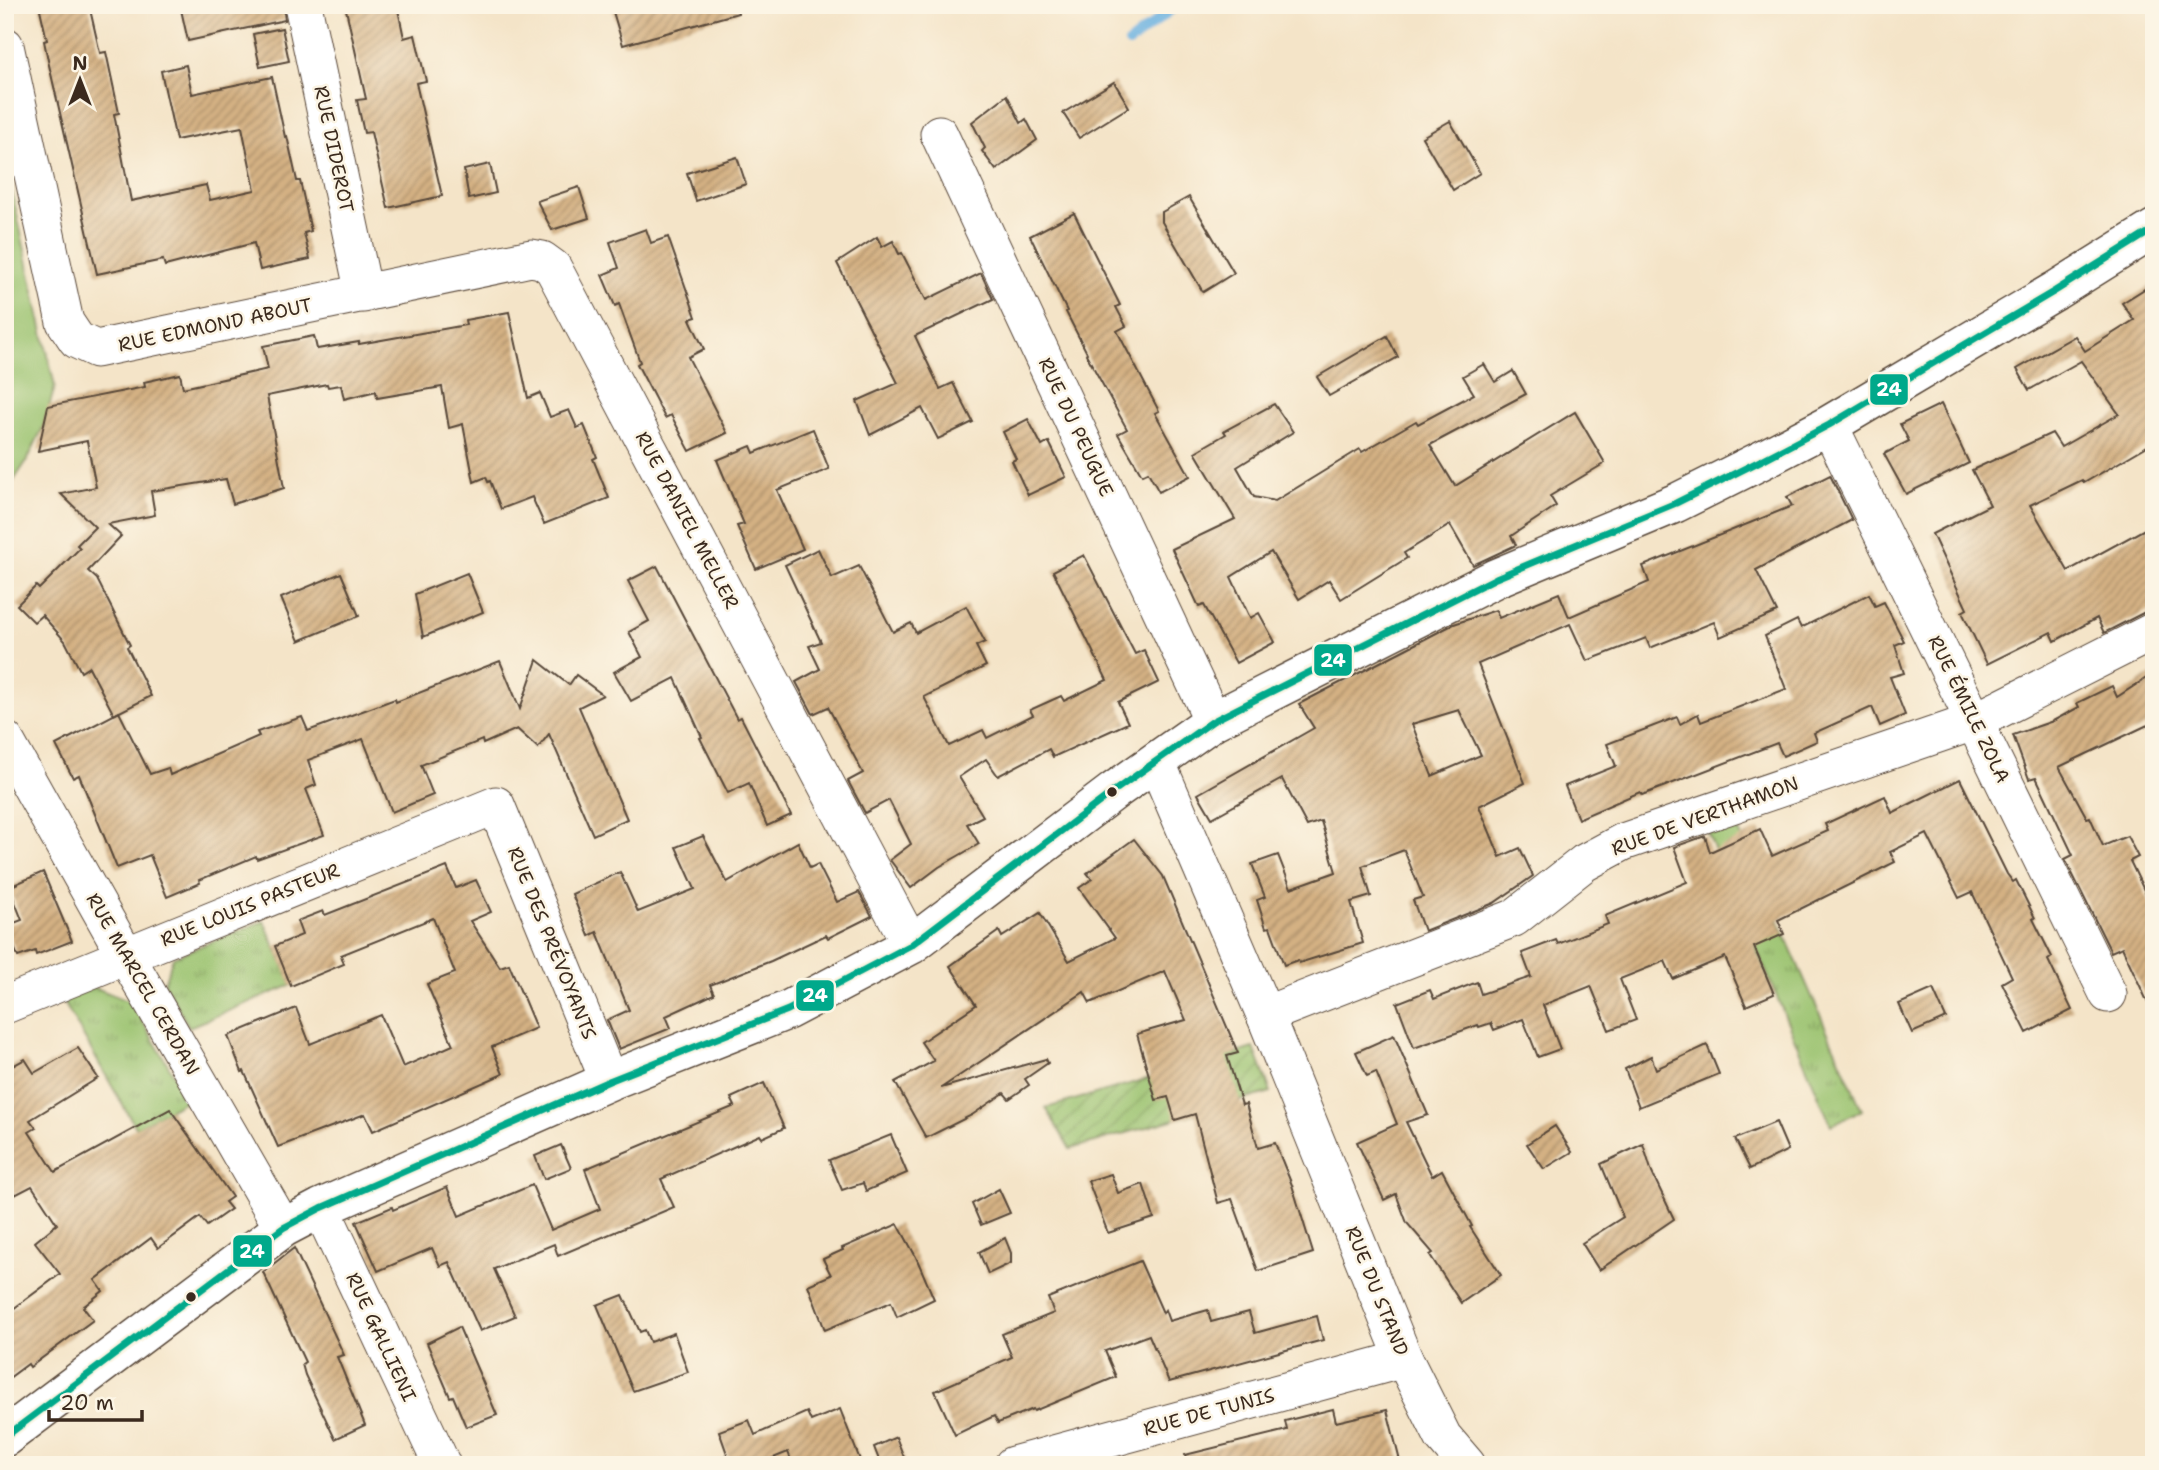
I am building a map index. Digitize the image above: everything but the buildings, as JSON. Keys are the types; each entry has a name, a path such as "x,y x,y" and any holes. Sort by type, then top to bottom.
{"street":[{"name":"RUE DIDEROT","path":"303,5 365,294"},
{"name":"RUE EDMOND ABOUT","path":"5,46 65,322 77,341 96,349 114,347 365,294"},
{"name":"RUE DU PEUGUE","path":"939,134 1213,721"},
{"path":"5,1437 283,1227 609,1081 788,1010 912,945 1213,721 1496,579 1676,503 1829,425 2154,229"},
{"name":"RUE DANIEL MELLER","path":"365,294 531,258 542,260 553,268 912,945"},
{"name":"RUE ÉMILE ZOLA","path":"1829,425 2108,994"},
{"name":"RUE DE VERTHAMON","path":"1265,1015 1514,918 1584,863 1623,842 1976,721 2154,631"},
{"name":"RUE MARCEL CERDAN","path":"5,740 283,1227"},
{"name":"RUE DU STAND","path":"1156,761 1265,1015 1404,1359 1443,1437 1466,1465"},
{"name":"RUE LOUIS PASTEUR","path":"5,1005 496,805"},
{"name":"RUE DES PRÉVOYANTS","path":"496,805 609,1081"},
{"name":"RUE GALLIENI","path":"321,1209 442,1465"},
{"name":"RUE DE TUNIS","path":"1013,1465 1404,1359"}],"green space":[{"path":"5,160 55,387 43,427 28,459 5,494"},
{"path":"1734,820 1862,1110 1831,1125 1706,829"},
{"path":"264,921 292,985 189,1027 164,983 173,957"},
{"path":"91,986 131,1002 188,1099 136,1128 62,999"},
{"path":"1254,1048 1271,1092 1070,1149 1046,1108"}],"waterway":[{"path":"1129,43 1177,5"}],"transit line":[{"name":"24","path":"5,1437 283,1228 321,1208 609,1081 788,1010 911,945 1114,791 1213,721 1496,578 1676,503 1764,459 1829,425 2154,229"}]}
